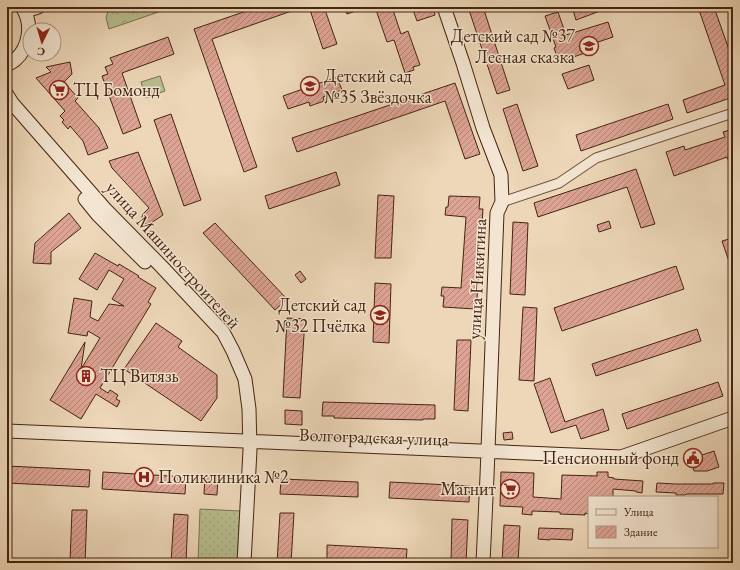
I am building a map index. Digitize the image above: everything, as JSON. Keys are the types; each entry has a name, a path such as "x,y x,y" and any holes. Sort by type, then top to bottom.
{"main road":[{"path":"7,65 15,60 24,49 28,37 29,24 24,9 38,7"},
{"name":"улица Никитина","path":"444,7 483,128 501,175 502,202 497,214 483,563"},
{"name":"улица Машиностроителей","path":"7,95 12,103 105,209 223,332 234,351 245,379 249,409 244,563"},
{"path":"7,106 98,215 217,335 228,351 236,374 247,446 240,502 238,563"},
{"path":"488,456 621,457 733,418"},
{"name":"Волгоградская улица","path":"7,439 100,443 247,446 376,456 473,460 488,456 578,462 621,462 638,458 733,424"},
{"path":"7,431 247,446"}],"street":[{"path":"502,202 559,182 596,158 733,113"}],"green space":[{"path":"109,7 173,7 109,29 106,18"},
{"path":"160,76 165,91 146,98 141,82"},
{"path":"200,509 240,511 237,563 198,563"}],"building":[{"path":"258,7 300,8 212,39 257,167 244,172 194,29"},
{"path":"309,7 324,7 337,44 323,49"},
{"path":"344,7 364,7 364,8 347,14"},
{"path":"375,7 392,7 401,34 408,31 420,65 413,67 414,70 405,73 394,40 387,42"},
{"path":"412,7 433,7 435,15 417,21"},
{"path":"468,7 483,7 510,90 497,94"},
{"path":"572,7 608,7 608,8 576,20"},
{"path":"698,7 714,7 733,61 733,97 687,113 683,100 725,85"},
{"path":"558,12 566,35 608,22 613,37 583,47 585,53 559,62 554,48 556,47 545,16"},
{"path":"168,37 174,54 122,73 141,127 123,134 102,76 108,74 105,67 113,64 110,58"},
{"path":"70,62 72,74 64,82 78,98 75,101 99,128 108,148 88,155 83,141 70,126 68,129 62,122 64,120 60,116 65,111 36,78 51,72 46,67"},
{"path":"589,65 594,80 568,89 562,74"},
{"path":"337,77 342,90 323,97 324,101 310,106 309,102 288,109 283,96"},
{"path":"455,83 480,154 465,159 445,101 297,152 292,138"},
{"path":"517,104 538,166 523,171 503,109"},
{"path":"668,104 673,119 581,151 576,135"},
{"path":"171,114 201,200 184,206 154,120"},
{"path":"733,129 733,170 727,157 674,176 666,152 684,146 685,150 725,137 723,132"},
{"path":"138,152 163,215 147,224 144,223 142,217 149,208 112,168 109,161"},
{"path":"636,169 655,224 641,228 627,187 538,217 534,203"},
{"path":"336,172 340,185 269,209 265,196"},
{"path":"378,195 394,196 391,258 375,258"},
{"path":"449,196 480,197 479,209 483,209 475,309 443,307 444,296 441,296 442,287 461,288 466,217 445,215 446,207 448,207"},
{"path":"69,213 81,228 51,252 51,264 33,263 35,243"},
{"path":"609,221 611,228 599,232 597,225"},
{"path":"513,222 528,223 525,295 510,294"},
{"path":"215,223 287,299 275,310 203,233"},
{"path":"733,238 733,270 732,270 722,241"},
{"name":"ТЦ Витязь","path":"95,253 118,266 119,264 156,288 148,302 151,304 100,388 108,393 110,390 118,395 116,399 120,401 117,407 96,394 81,419 50,400 85,342 81,369 100,338 88,331 87,336 68,333 74,298 92,301 90,317 98,321 109,304 124,306 112,299 124,279 109,270 97,290 79,279"},
{"path":"676,266 684,289 562,331 554,308"},
{"path":"300,271 306,279 301,283 295,275"},
{"path":"375,283 391,284 389,343 373,342"},
{"path":"523,307 537,308 534,381 519,380"},
{"path":"287,318 305,319 300,398 283,397"},
{"path":"156,323 182,341 178,347 217,375 217,398 201,421 124,369"},
{"path":"697,329 701,341 596,376 592,364"},
{"path":"457,340 471,340 468,411 454,410"},
{"path":"550,378 565,422 603,409 609,430 581,439 576,425 551,433 534,384"},
{"path":"718,382 723,396 627,429 622,414"},
{"path":"323,402 435,405 435,419 334,418 334,416 322,416"},
{"path":"285,410 302,411 302,425 285,424"},
{"path":"512,432 513,439 504,440 503,433"},
{"path":"714,451 719,467 707,471 694,471 690,459"},
{"path":"7,466 90,470 89,487 7,483"},
{"path":"103,472 186,477 185,494 102,489"},
{"path":"501,472 534,473 533,497 561,499 562,475 597,476 597,472 608,472 608,477 614,479 643,481 642,493 613,489 613,496 588,496 588,514 585,513 585,515 532,511 532,515 522,514 523,507 500,506"},
{"path":"205,476 218,477 217,495 204,494"},
{"path":"281,479 358,482 358,497 280,494"},
{"path":"390,482 470,486 469,502 389,498"},
{"path":"657,483 724,483 723,494 676,495 676,493 656,492"},
{"path":"72,510 87,510 85,563 70,563"},
{"path":"280,513 294,513 291,563 277,563"},
{"path":"174,514 188,515 186,563 171,563"},
{"path":"452,519 468,520 466,563 451,563"},
{"path":"504,525 520,526 518,563 502,563"},
{"path":"539,528 573,529 572,540 538,539"},
{"path":"327,545 407,549 406,563 327,560"}],"place":[{"name":"Детский сад №37 Лесная сказка","path":"589,46"},
{"name":"Детский сад №35 Звёздочка","path":"310,86"},
{"name":"ТЦ Бомонд","path":"59,90"},
{"name":"Детский сад №32 Пчёлка","path":"380,315"},
{"name":"ТЦ Витязь","path":"86,376"},
{"name":"Пенсионный фонд","path":"693,458"},
{"name":"Поликлиника №2","path":"144,477"},
{"name":"Магнит","path":"510,489"}]}
